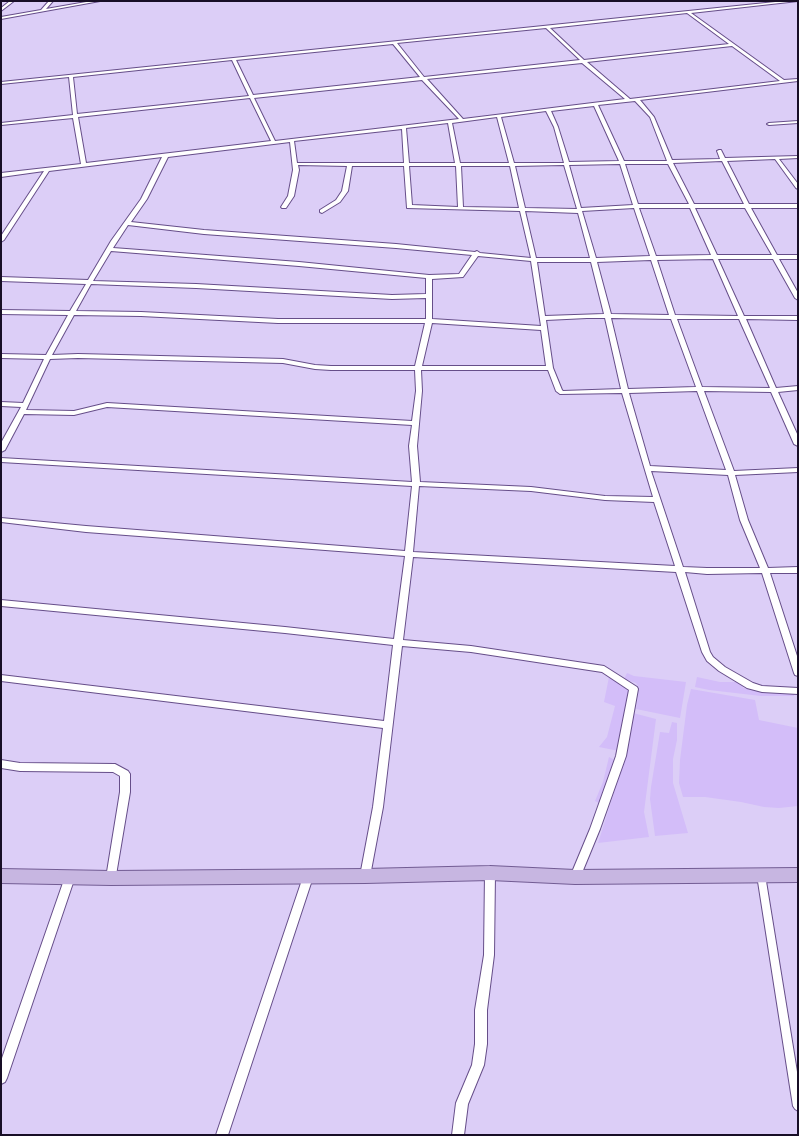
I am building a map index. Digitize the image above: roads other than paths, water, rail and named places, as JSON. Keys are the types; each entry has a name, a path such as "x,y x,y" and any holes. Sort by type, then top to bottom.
{"main road":[{"path":"1,876 111,878 366,876 490,873 575,877 798,875"}],"street":[{"path":"1,10 12,1"},
{"path":"42,11 51,1"},
{"path":"1,18 98,1"},
{"path":"1,82 796,1"},
{"path":"687,12 784,82"},
{"path":"546,27 629,100"},
{"path":"394,42 423,78 462,120"},
{"path":"1,124 732,45"},
{"path":"233,59 274,143"},
{"path":"71,75 75,116 84,165"},
{"path":"1,175 629,100 784,82 797,82"},
{"path":"637,100 652,117 670,162 692,206 798,444"},
{"path":"595,104 622,163 673,317 731,473 744,520 765,570 798,673"},
{"path":"548,110 556,127 593,260 625,392 647,468 706,652 710,659 722,670 750,686 762,690 798,692"},
{"path":"498,116 523,210 534,260 550,368 559,391 562,393 699,389 774,390 798,388"},
{"path":"450,122 458,164 461,209"},
{"path":"769,124 798,122"},
{"path":"404,127 409,207 579,211 582,209 635,206 798,206"},
{"path":"284,207 291,196 296,164 292,141"},
{"path":"720,151 747,206 798,298"},
{"path":"1,450 48,357 89,283 109,249 144,199 166,155"},
{"path":"296,164 512,165 670,162 798,157"},
{"path":"776,158 798,188"},
{"path":"322,211 338,201 344,191 350,164"},
{"path":"1,240 48,169"},
{"path":"128,223 204,232 477,253 534,260 798,257"},
{"path":"109,249 300,264 430,277 461,276 477,253"},
{"path":"366,876 378,807 409,554 416,484 413,446 418,391 418,369 429,321 428,296 430,277"},
{"path":"1,279 196,286 392,297 428,296"},
{"path":"1,312 141,314 278,321 429,321 545,328"},
{"path":"543,318 587,316 798,318"},
{"path":"1,356 78,356 283,361 315,367 331,368 550,368"},
{"path":"1,404 25,405"},
{"path":"21,412 74,413 107,405 414,423"},
{"path":"1,460 416,484 531,489 605,498 658,500"},
{"path":"647,468 731,473 798,470"},
{"path":"1,520 94,529 409,554 707,571 798,570"},
{"path":"1,603 471,649 604,668 634,689 621,756 595,829 575,877"},
{"path":"1,678 388,725"},
{"path":"1,764 20,767 115,768 119,769 125,774 125,792 111,878"},
{"path":"458,1135 462,1103 478,1065 481,1010 489,955 490,873"},
{"path":"761,875 798,1106"},
{"path":"222,1135 308,876"},
{"path":"1,1078 70,877"}]}
